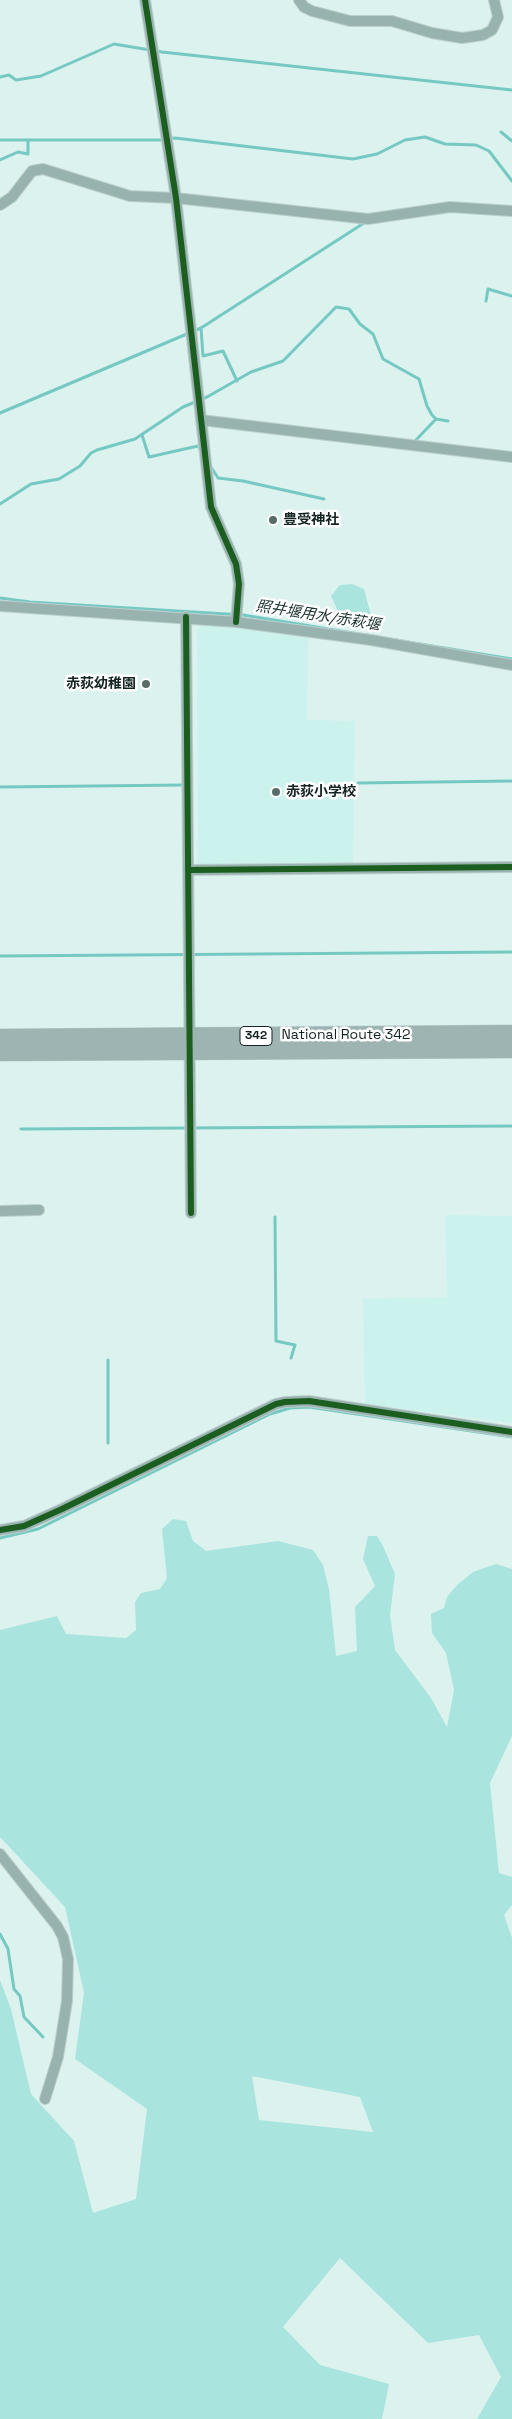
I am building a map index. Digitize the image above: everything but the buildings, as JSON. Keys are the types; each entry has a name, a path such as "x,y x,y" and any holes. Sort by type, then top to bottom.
{"highway":[{"name":"National Route 342","path":"0,1052 512,1034"},
{"name":"National Route 342","path":"0,1038 190,1044 512,1049"}],"street":[{"path":"145,0 176,198 211,507 236,564 239,584 236,622"},
{"path":"299,0 304,7 312,11 350,21 392,21 432,33 462,38 483,35 492,30 498,17 494,0"},
{"path":"0,205 12,197 32,171 43,168 130,196 176,198 368,219 450,207 512,211"},
{"path":"200,420 512,457"},
{"path":"0,606 186,617 236,622 371,640 512,665"},
{"path":"186,617 191,1213"},
{"path":"188,870 512,868"},
{"path":"0,1211 39,1210"},
{"path":"0,1530 24,1526 62,1509 276,1404 285,1402 308,1401 512,1432"},
{"path":"0,1854 57,1926 63,1937 68,1960 67,2001 58,2057 45,2099"}],"shaded area":[{"path":"352,584 364,589 373,623 349,623 340,615 331,596 340,585"},
{"name":"赤荻小学校","path":"202,624 308,637 307,720 355,721 353,864 198,864 197,630"},
{"path":"445,1215 512,1216 512,1423 365,1404 363,1299 447,1297"},
{"path":"173,1519 186,1521 193,1541 206,1551 278,1541 313,1550 323,1565 329,1589 336,1656 357,1651 355,1607 375,1586 363,1559 368,1536 377,1536 395,1574 390,1615 395,1650 431,1698 447,1727 454,1690 446,1653 432,1633 431,1614 444,1608 447,1597 457,1585 473,1572 496,1564 512,1569 512,1736 490,1783 499,1873 512,1877 512,1905 504,1915 512,1938 512,2419 477,2419 501,2377 479,2335 428,2343 340,2258 283,2327 320,2365 389,2384 382,2419 0,2419 0,1980 11,2009 31,2094 74,2141 93,2213 136,2199 147,2109 75,2059 84,1993 65,1907 0,1837 0,1630 57,1616 66,1634 126,1638 136,1630 135,1602 141,1593 160,1589 167,1578 162,1529","holes":["252,2076 360,2097 373,2132 259,2120"]}],"waterway":[{"path":"0,77 9,75 16,80 41,76 114,44 162,52 512,90"},
{"path":"501,132 512,141"},
{"path":"0,140 160,140 175,138 353,159 377,154 405,140 425,137 445,144 476,145 489,151 512,181"},
{"path":"0,160 18,152 28,154 28,140"},
{"path":"0,413 201,328 364,223"},
{"path":"486,301 488,289 512,296"},
{"path":"0,504 31,484 59,479 80,466 91,453 135,439 183,407 207,397 251,372 283,361 336,307 349,309 360,324 373,334 383,359 419,379 427,406 432,415 436,419 448,421"},
{"path":"201,328 203,356 223,351 237,381"},
{"path":"415,441 436,419"},
{"path":"142,435 149,457 198,446 201,451"},
{"path":"209,464 218,478 243,481 324,499"},
{"name":"照井堰用水/赤萩堰","path":"0,598 30,602 243,615 512,659"},
{"path":"358,783 512,781"},
{"path":"0,787 183,785"},
{"path":"0,956 512,952"},
{"path":"21,1129 512,1126"},
{"path":"275,1217 276,1341 295,1345 291,1358"},
{"path":"108,1360 108,1443"},
{"path":"0,1538 38,1529 270,1414 290,1408 309,1407 512,1437"},
{"path":"0,1934 8,1949 14,1989 20,1996 24,2017 43,2037"}],"cycle path":[{"path":"145,0 176,198 211,507 236,564 239,584 236,622"},
{"path":"186,617 191,1213"},
{"path":"188,870 512,867"},
{"path":"0,1530 24,1526 62,1509 276,1404 285,1402 309,1401 512,1432"}],"place":[{"name":"豊受神社","path":"273,520"},
{"name":"赤荻幼稚園","path":"146,684"},
{"name":"赤荻小学校","path":"276,792"}]}
